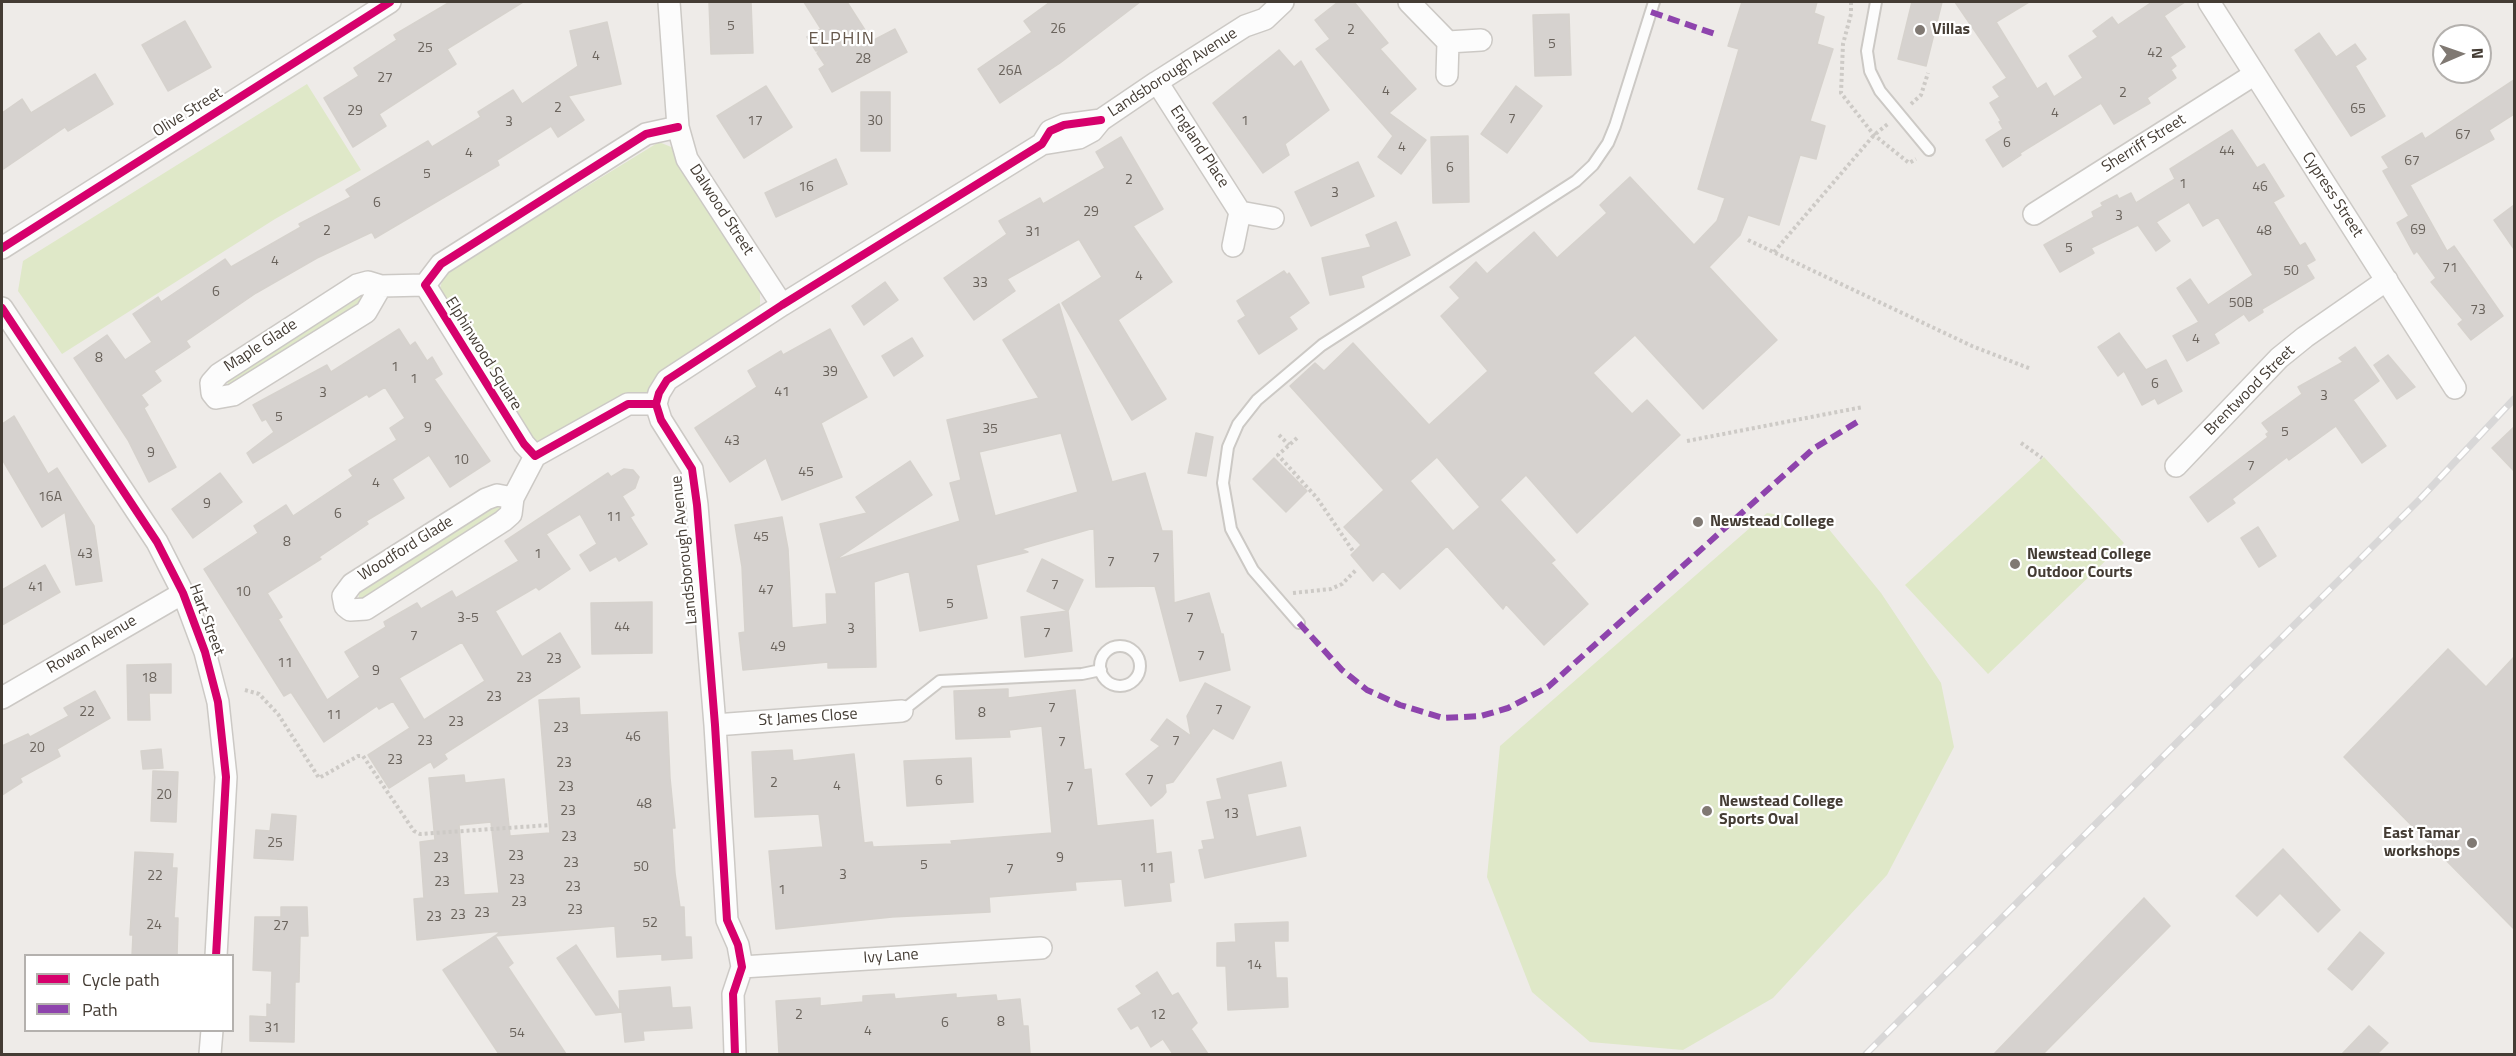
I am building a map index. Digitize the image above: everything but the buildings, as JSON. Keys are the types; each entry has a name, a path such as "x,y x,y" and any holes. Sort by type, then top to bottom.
{"street":[{"name":"Olive Street","path":"2,248 390,2"},
{"name":"Dalwood Street","path":"669,2 678,127 687,159 782,304"},
{"name":"Landsborough Avenue","path":"1245,26 1263,2"},
{"name":"Landsborough Avenue","path":"742,967 738,945 727,920 715,725 692,469 662,420 656,404 667,380 782,304 1042,144 1050,131 1064,125 1101,120 1245,26 1265,19 1283,2"},
{"path":"1409,2 1448,42 1447,75"},
{"name":"Cypress Street","path":"2209,2 2455,388"},
{"path":"1448,42 1481,40"},
{"name":"Sherriff Street","path":"2034,214 2255,74"},
{"name":"England Place","path":"1157,82 1240,212"},
{"path":"425,285 441,264 646,134 678,127"},
{"path":"1233,246 1240,212 1273,218"},
{"name":"Brentwood Street","path":"2176,466 2279,358 2305,337 2387,280"},
{"name":"Maple Glade","path":"381,286 366,312 233,394 216,398 212,393 211,383 219,374 357,285 368,282 381,286 425,285"},
{"name":"Elphinwood Square","path":"425,285 524,444 535,456"},
{"name":"Hart Street","path":"2,308 158,542 183,593 205,652 218,702 226,777 216,954"},
{"path":"535,456 628,404 656,404"},
{"name":"Woodford Glade","path":"513,498 497,495 486,499 352,584 343,596 345,606 350,610 366,609 503,521 510,514 513,498 535,456"},
{"name":"Rowan Avenue","path":"2,698 183,593"},
{"name":"St James Close","path":"715,725 902,711"},
{"name":"Ivy Lane","path":"742,967 1041,948"},
{"path":"735,1054 733,994 742,967"},
{"path":"210,1054 212,1032"}],"lane":[{"path":"1299,623 1253,570 1231,530 1223,483 1228,447 1238,424 1257,400 1322,345 1576,181 1593,165 1615,126 1654,2"},
{"path":"1876,2 1867,51 1870,71 1880,91 1929,150"},
{"path":"902,711 940,681 1082,674 1101,670"}],"path":[{"path":"1774,252 1874,135 1921,95 1928,73"},
{"path":"1748,240 1961,341 2031,369"},
{"path":"1688,441 1863,407"},
{"path":"1279,435 1289,445"},
{"path":"1298,438 1278,454 1317,498 1353,551"},
{"path":"2021,443 2042,458"},
{"path":"1274,594 1331,589 1342,584 1356,570"},
{"path":"245,690 259,694 278,714 319,778 358,756 363,756 414,831 420,834 550,825"}],"green space":[{"path":"307,84 361,170 275,219 62,354 18,291 23,261"},
{"path":"659,142 676,149 760,289 760,306 645,394 547,443 538,441 532,438 443,296 440,288 443,278 452,269"},
{"path":"368,292 372,297 227,387 228,380"},
{"name":"Newstead College Outdoor Courts","path":"2044,457 2124,543 1988,674 1905,585"},
{"path":"499,504 504,509 365,602 358,600 360,590"},
{"name":"Newstead College Sports Oval","path":"1767,513 1823,522 1881,593 1941,683 1954,747 1887,875 1773,998 1683,1050 1590,1042 1532,992 1487,877 1500,746"}],"railway":[{"path":"1866,1054 2420,499 2514,399"}],"marked path":[{"path":"1651,12 1715,34"},
{"path":"1299,623 1342,670 1367,690 1400,705 1443,718 1481,716 1508,708 1548,687 1813,449 1862,419"}],"cycle path":[{"path":"2,248 390,2"},
{"path":"735,1054 733,994 742,967 738,945 727,920 715,725 697,505 692,469 661,420 656,404 659,393 667,380 782,305 1042,144 1050,131 1064,125 1101,120"},
{"path":"656,404 628,404 535,456 524,444 425,285 441,264 646,134 678,127"},
{"path":"2,308 157,542 183,593 205,652 218,702 226,777 216,954"}],"place":[{"name":"Villas","path":"1920,30"},
{"name":"Newstead College","path":"1698,522"},
{"name":"Newstead College Outdoor Courts","path":"2015,564"},
{"name":"Newstead College Sports Oval","path":"1707,811"},
{"name":"East Tamar workshops","path":"2472,843"}],"district":[{"name":"ELPHIN","path":"842,40"}]}
